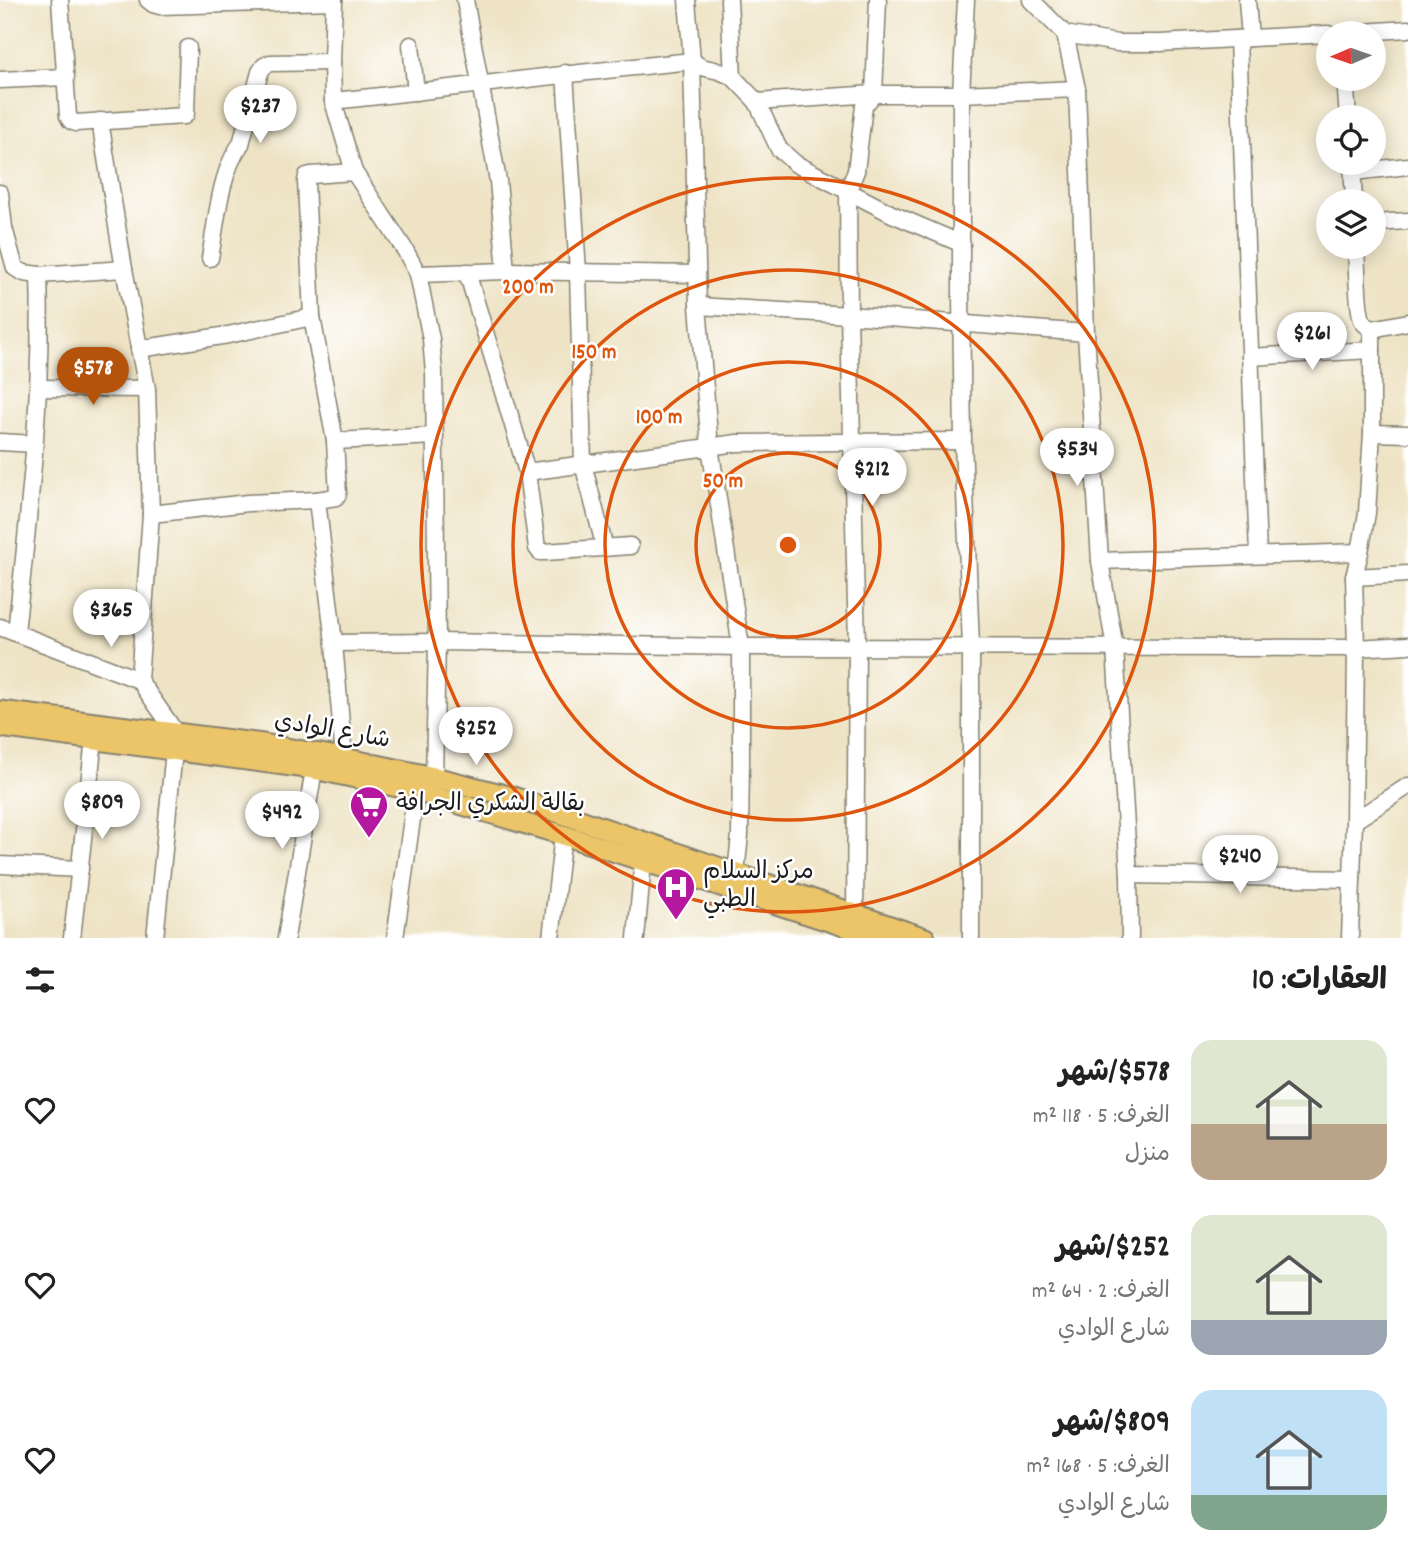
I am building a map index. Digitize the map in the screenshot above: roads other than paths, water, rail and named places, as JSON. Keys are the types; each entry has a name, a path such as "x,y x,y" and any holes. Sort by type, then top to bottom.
{"main road":[{"name":"شارع الوادي","path":"0,711 175,742 416,791 563,835 881,938"},
{"name":"شارع الوادي","path":"0,727 94,740 263,744 434,777 513,797 925,938"}],"street":[{"path":"60,0 68,116 76,123 184,116 188,48"},
{"path":"148,0 160,6 334,1 333,101 354,172 418,274 430,339 434,372 437,642 434,777"},
{"path":"465,0 498,181 506,271"},
{"path":"687,0 692,61 698,306 710,447 741,647 740,835 736,873"},
{"path":"729,0 733,77"},
{"path":"855,914 856,646 848,190 856,171 864,106 874,94 878,0"},
{"path":"966,0 961,94 961,323 971,647 971,938"},
{"path":"1031,0 1065,34 1077,89 1086,333 1100,561 1115,648 1129,875 1130,938"},
{"path":"1247,0 1244,38 1250,357 1258,555"},
{"path":"1386,30 1408,29"},
{"path":"1065,34 1117,43 1316,35"},
{"path":"411,45 416,92"},
{"path":"333,101 565,73 692,61 701,67 733,77 757,102 779,149 786,157 892,214 962,244"},
{"path":"210,258 222,187 241,144 260,72 270,63 332,62"},
{"path":"565,73 578,272 583,464 605,548"},
{"path":"0,80 65,77"},
{"path":"757,102 874,94 961,94 1077,89"},
{"path":"100,121 147,389 151,514 139,680 175,742 155,938"},
{"path":"1386,166 1408,166"},
{"path":"151,514 248,503 317,500 338,494 335,441 312,317 307,176 354,172"},
{"path":"0,193 2,228 15,268 24,274 124,269"},
{"path":"1386,223 1408,222"},
{"path":"1357,259 1362,318 1365,325 1372,329 1408,322"},
{"path":"418,274 506,271 697,274"},
{"path":"467,272 527,472 537,548 540,552 629,546"},
{"path":"16,632 39,388 39,275"},
{"path":"698,306 1086,333"},
{"path":"139,349 228,335 312,317"},
{"path":"1350,938 1356,648 1354,577 1367,513 1372,433 1372,329"},
{"path":"1250,357 1372,350"},
{"path":"39,388 147,389"},
{"path":"1372,433 1408,434"},
{"path":"335,441 435,436"},
{"path":"527,472 737,443 963,441"},
{"path":"0,442 35,444"},
{"path":"317,500 344,758"},
{"path":"1100,561 1360,552"},
{"path":"1354,577 1408,574"},
{"path":"0,627 139,680"},
{"path":"334,643 1115,648 1356,648 1408,645"},
{"path":"72,938 94,740"},
{"path":"286,938 314,769"},
{"path":"1354,821 1408,786"},
{"path":"395,938 416,791"},
{"path":"551,938 563,835"},
{"path":"636,938 643,862"},
{"path":"0,865 80,869"},
{"path":"1129,875 1352,879"}],"place":[{"name":"بقالة الشكري الجرافة","path":"369,839"},
{"name":"مركز السلام الطبي","path":"676,921"}]}
